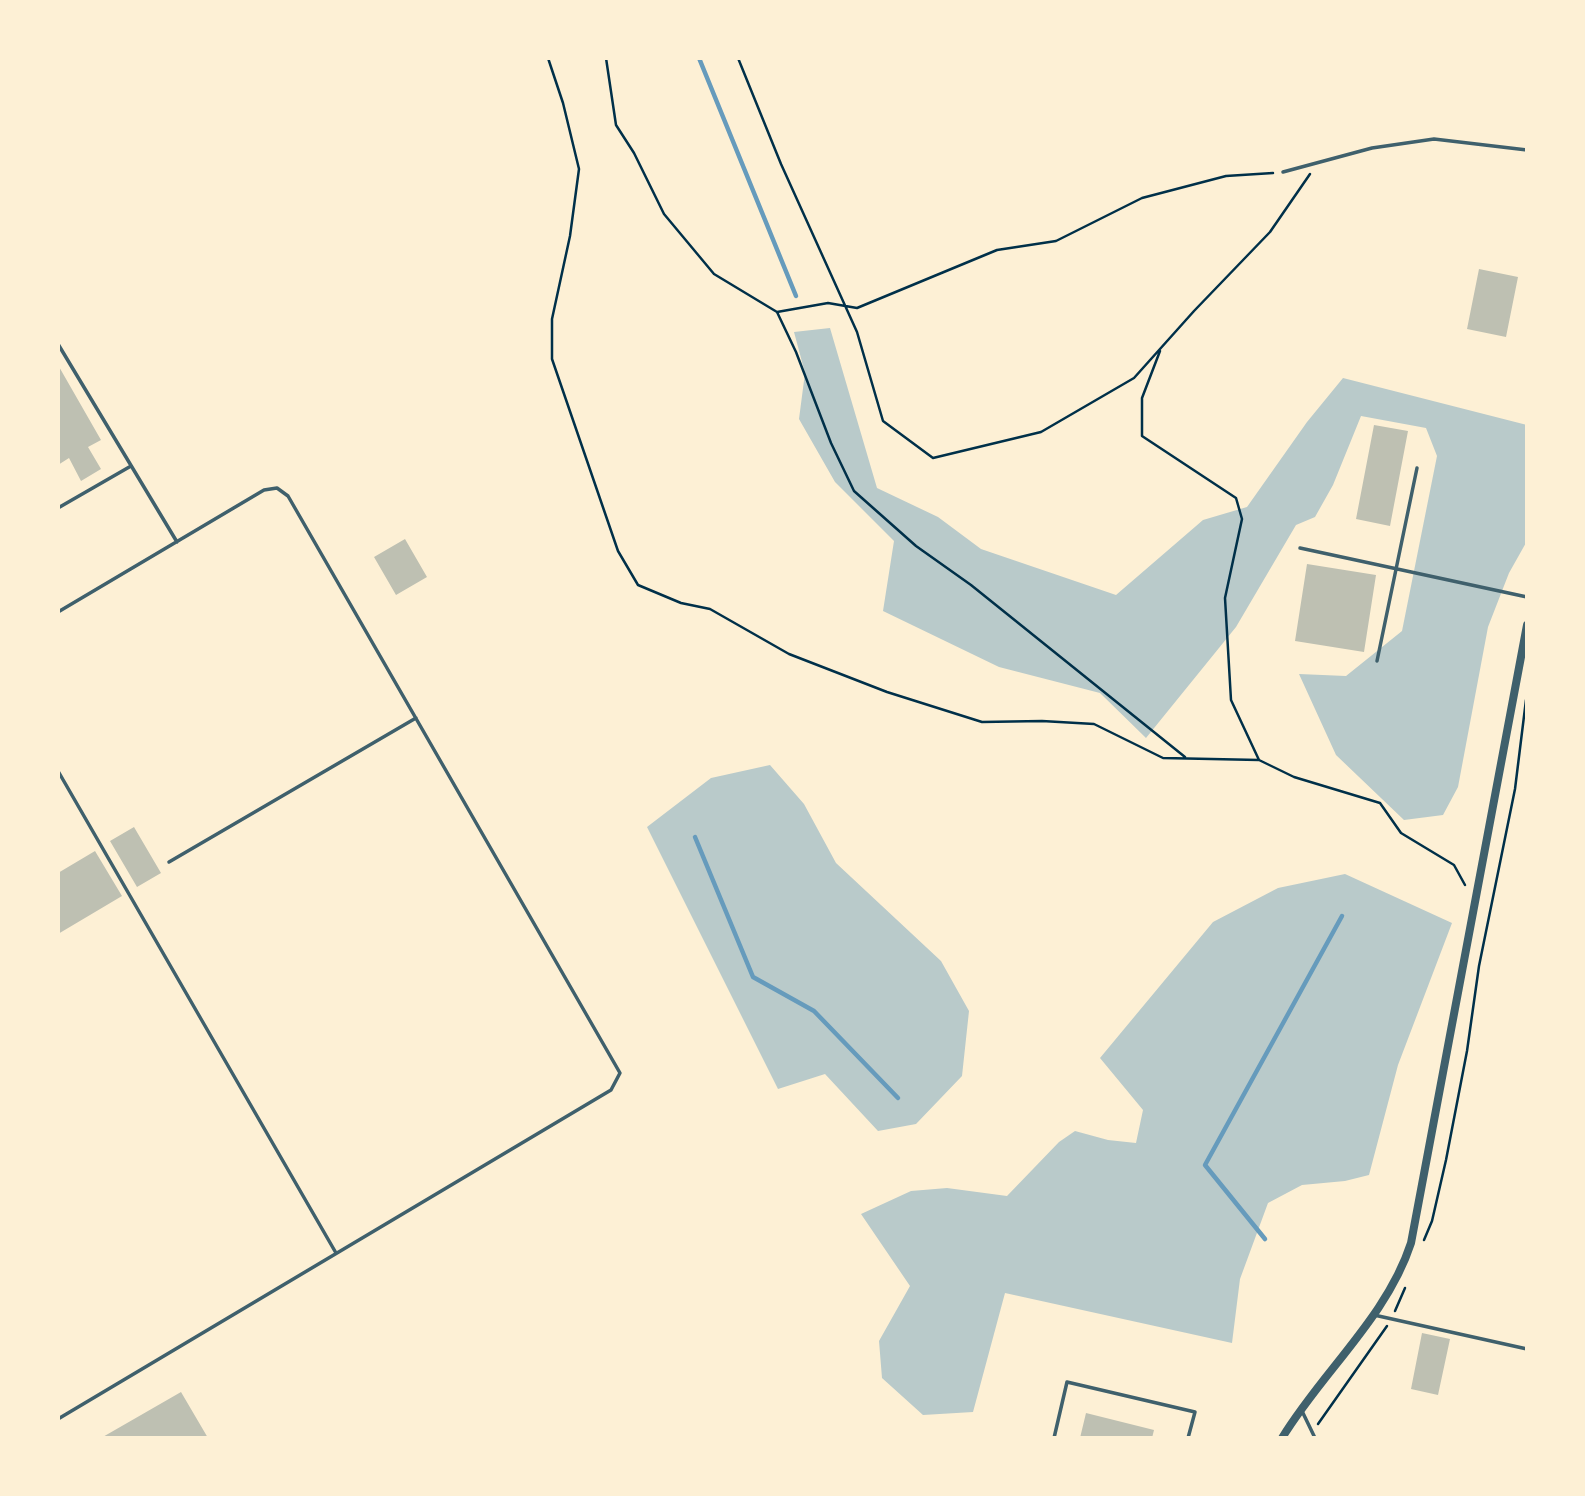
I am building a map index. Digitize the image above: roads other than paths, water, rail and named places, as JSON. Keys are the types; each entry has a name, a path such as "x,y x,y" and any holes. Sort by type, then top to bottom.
{"street":[{"path":"1282,1438 1372,1315 1399,1272 1411,1243 1527,625"}],"lane":[{"path":"1283,172 1372,149 1434,139 1527,150"},
{"path":"58,344 177,542"},
{"path":"58,508 131,466"},
{"path":"1377,661 1417,468"},
{"path":"58,612 264,490 277,488 288,496 565,973 620,1073 611,1090 58,1419"},
{"path":"1300,548 1527,597"},
{"path":"169,862 416,718"},
{"path":"58,771 335,1253"},
{"path":"1372,1315 1527,1349"},
{"path":"1054,1438 1067,1382 1195,1412 1188,1438"},
{"path":"1301,1409 1315,1438"}],"waterway":[{"path":"699,58 796,296"},
{"path":"695,837 753,977 814,1011 898,1098"},
{"path":"1265,1239 1205,1165 1342,916"}]}
